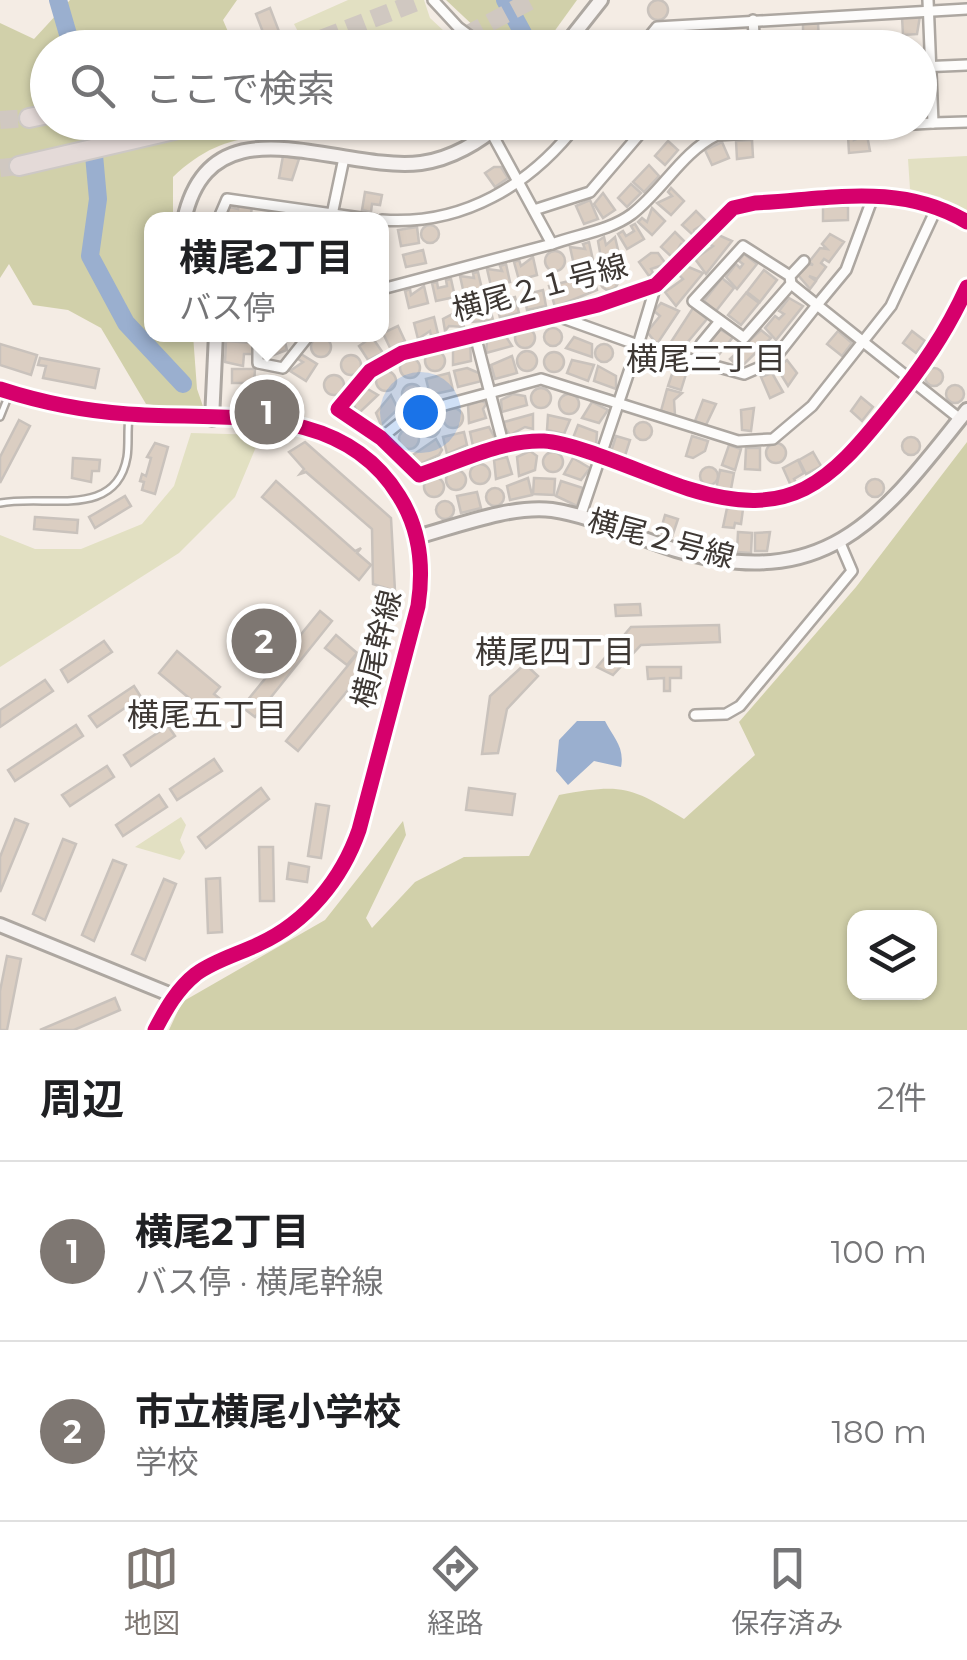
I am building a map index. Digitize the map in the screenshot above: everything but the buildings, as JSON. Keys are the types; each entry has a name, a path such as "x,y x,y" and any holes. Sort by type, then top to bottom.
{"highway":[{"path":"19,166 131,140"}],"street":[{"path":"434,0 462,30"},
{"path":"577,30 601,0"},
{"path":"927,30 928,5"},
{"path":"655,30 928,5 967,9"},
{"path":"754,20 754,30"},
{"path":"937,66 967,65"},
{"path":"937,123 967,122"},
{"path":"187,212 206,172 239,151 259,146 344,158 422,163 478,140"},
{"path":"502,140 552,244"},
{"path":"389,220 434,218 493,199 519,182 561,140"},
{"path":"534,210 590,192 635,140"},
{"path":"389,287 552,244 628,216 710,140"},
{"path":"335,212 344,158"},
{"path":"555,315 732,374 758,371 772,362 846,270 873,196"},
{"name":"横尾２１号線","path":"504,447 419,476 381,438 338,409 352,390 388,359 656,286 733,208 902,196 938,206 967,222"},
{"path":"221,212 227,198 320,212"},
{"path":"281,204 282,212"},
{"path":"381,438 411,414 541,379 738,441 759,443 795,423 865,342 909,276 938,206"},
{"path":"804,260 790,280 744,338 693,301 743,246 790,280 912,380 963,414"},
{"path":"580,517 656,286"},
{"path":"475,334 504,447 545,441 722,498 750,502 794,494 843,465 949,327 967,286"},
{"path":"701,344 720,320"},
{"path":"212,419 216,342"},
{"path":"258,342 258,362 283,368 304,342"},
{"name":"横尾幹線","path":"3,396 130,414 281,421 316,429 350,444 389,479 417,537 422,579 418,606 348,857 329,887 299,919 262,943 202,970 174,996 155,1030"},
{"name":"横尾２号線","path":"417,537 536,510 580,517 674,549 730,562 763,563 840,543 900,494 963,414"},
{"path":"695,714 726,714 740,706 852,571 840,543"},
{"path":"0,925 174,996"}],"lane":[{"path":"0,416 3,396"},
{"path":"0,503 25,498 90,501 108,493 126,460 130,414"}],"shaded area":[{"path":"348,0 424,0 430,18 443,30 297,30 294,24"},
{"path":"967,156 967,214 940,197 910,189 908,159"},
{"path":"191,433 261,435 235,497 179,553 0,667 0,535 35,549 81,549 142,524 174,486"},
{"path":"181,817 186,825 180,840 185,852 180,860 135,847"}],"green space":[{"path":"70,0 237,0 223,20 227,30 42,30"},
{"path":"446,0 577,0 555,30 478,30"},
{"path":"0,23 30,37 30,140 238,140 211,150 173,177 173,212 144,212 144,342 194,342 197,389 205,412 146,404 101,328 68,310 33,305 9,264 0,278"},
{"path":"967,442 967,1030 169,1030 182,1002 325,920 403,821 406,835 366,918 372,928 415,882 464,857 529,856 559,795 598,789 626,790 684,819 755,755 739,722 856,587"}],"water":[{"path":"577,721 605,721 622,760 621,767 594,761 568,785 556,771 559,740"}],"waterway":[{"path":"58,0 67,30"},
{"path":"505,0 521,30"},
{"path":"93,140 98,199 90,256 126,323 183,384"}],"tunnel":[{"path":"344,30 422,0"},
{"path":"476,30 532,0"},
{"path":"0,120 29,118"},
{"path":"0,168 19,166"}],"cycle path":[{"path":"967,222 941,210 890,197 838,197 733,208 656,285 598,305 402,353 370,371 338,409 381,438 419,475 496,448 544,441 724,498 781,497 805,489 847,457 932,350 967,287"},
{"path":"0,389 95,411 240,418 313,430 346,444 375,465 399,496 416,535 421,577 418,606 352,848 333,882 307,911 276,935 196,974 172,1000 155,1030"}],"place":[{"name":"横尾2丁目","path":"267,412"},
{"name":"市立横尾小学校","path":"264,641"}],"district":[{"name":"横尾三丁目","path":"706,359"},
{"name":"横尾四丁目","path":"555,652"},
{"name":"横尾五丁目","path":"207,715"}]}
